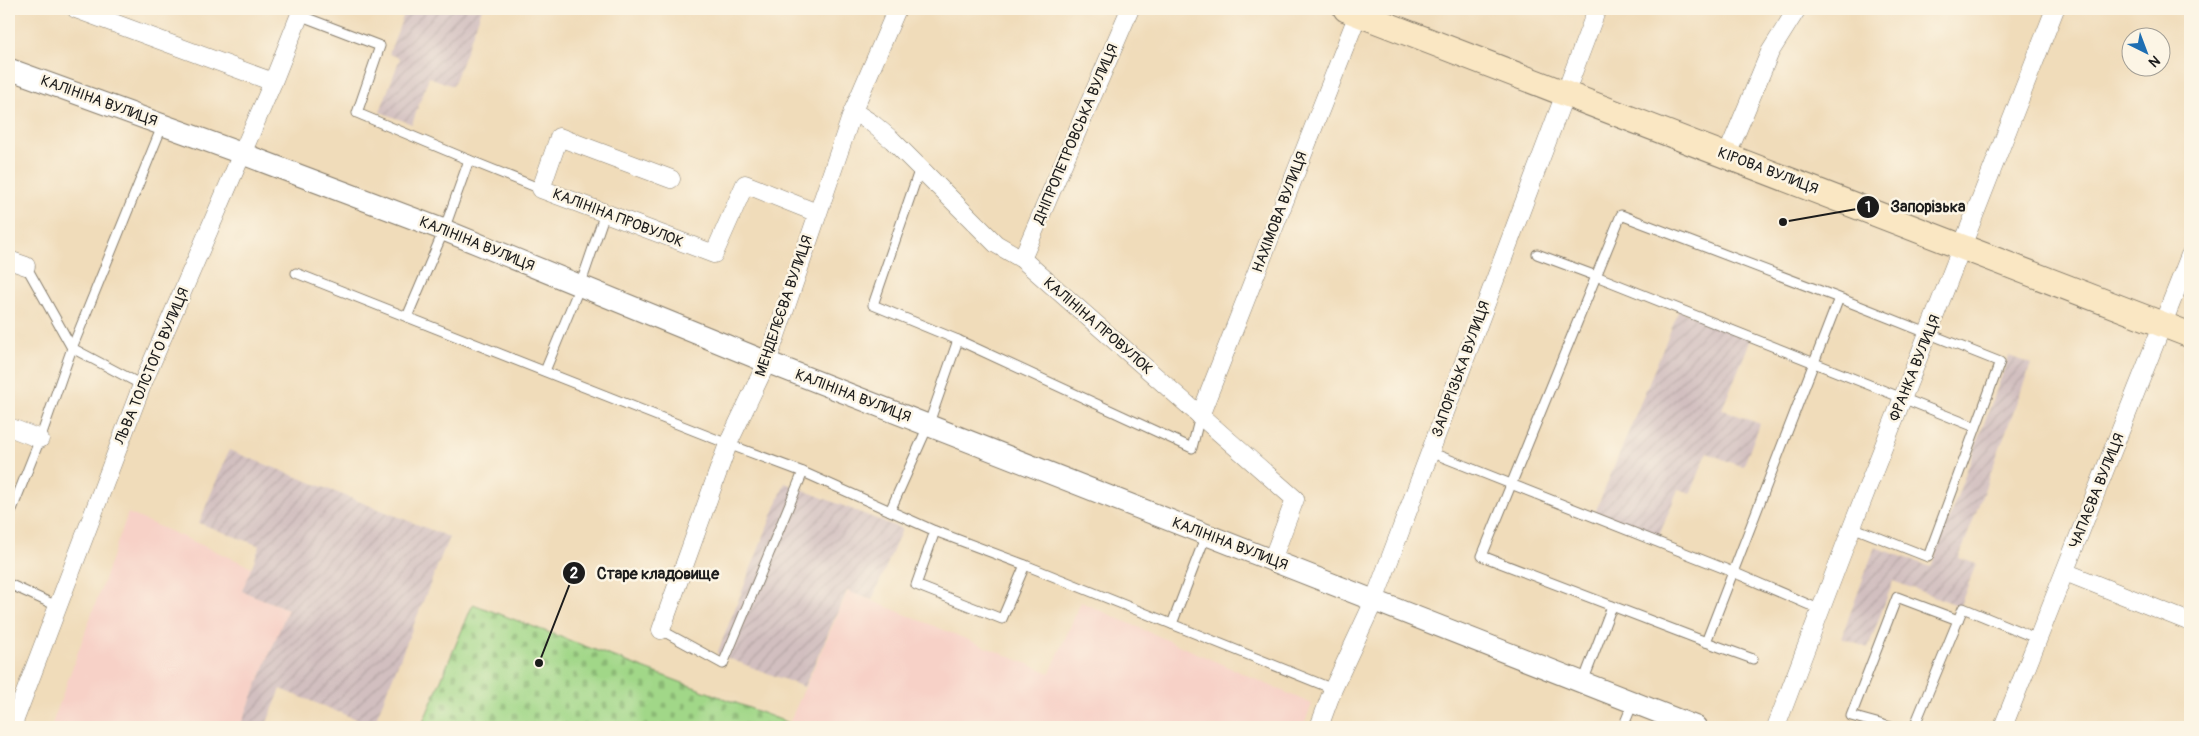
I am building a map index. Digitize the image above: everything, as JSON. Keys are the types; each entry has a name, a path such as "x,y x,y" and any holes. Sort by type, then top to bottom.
{"main road":[{"name":"КІРОВА ВУЛИЦЯ","path":"1355,10 1564,94 1727,155 2190,335"}],"street":[{"path":"76,9 274,82"},
{"name":"МЕНДЕЛЄЄВА ВУЛИЦЯ","path":"661,630 728,444 766,362 816,213 853,111 897,9"},
{"name":"ДНІПРОПЕТРОВСЬКА ВУЛИЦЯ","path":"1022,259 1130,9"},
{"name":"ЗАПОРІЗЬКА ВУЛИЦЯ","path":"1319,727 1333,689 1374,601 1597,9"},
{"path":"1727,155 1770,52 1797,9"},
{"name":"ФРАНКА ВУЛИЦЯ","path":"1776,727 1852,526 2055,9"},
{"name":"НАХІМОВА ВУЛИЦЯ","path":"1200,416 1355,10"},
{"name":"ЛЬВА ТОЛСТОГО ВУЛИЦЯ","path":"12,727 142,385 274,82 300,12"},
{"name":"КАЛІНІНА ВУЛИЦЯ","path":"9,69 163,124 444,230 766,362 1696,727"},
{"name":"КАЛІНІНА ПРОВУЛОК","path":"853,111 873,124 996,244 1022,259 1296,499 1272,560"},
{"name":"КАЛІНІНА ПРОВУЛОК","path":"671,179 559,137 542,189 714,254 745,184 816,213"},
{"name":"ЧАПАЄВА ВУЛИЦЯ","path":"2004,727 2190,254"},
{"path":"9,260 26,266"},
{"path":"9,427 40,439"},
{"path":"2065,572 2190,622"}],"lane":[{"path":"300,12 380,46 357,113 542,189"},
{"path":"9,517 40,439 72,348 163,124"},
{"path":"408,317 444,230 469,160"},
{"path":"920,168 873,306 958,340 1192,448 1200,416"},
{"path":"545,371 580,286 605,213"},
{"path":"1753,659 1482,556 1622,215 2000,362 1928,557 1852,526"},
{"path":"1536,254 1596,276 1975,427"},
{"path":"26,266 72,348 142,385"},
{"path":"296,273 803,472 935,531 1025,565 1333,689"},
{"path":"1706,642 1839,298"},
{"path":"890,511 928,426 958,340"},
{"path":"1430,452 1510,486 1733,572 1821,610"},
{"path":"661,630 724,664 803,472"},
{"path":"935,531 916,585 1002,619 1025,565"},
{"path":"1172,624 1206,535"},
{"path":"9,584 58,606"},
{"path":"1891,727 1851,716 1897,598 1958,620"},
{"path":"1583,682 1612,606"},
{"path":"1914,727 1962,608 2038,639"},
{"path":"1623,727 1633,703"}],"shaded area":[{"path":"406,9 482,9 453,86 429,77 412,124 380,112 400,58 389,54"},
{"path":"1679,310 1751,339 1722,409 1760,424 1743,467 1707,453 1691,493 1678,489 1657,541 1594,515"},
{"path":"2009,356 2031,364 1959,558 1976,564 1960,606 1893,581 1868,648 1841,638 1875,547 1931,567"},
{"path":"229,450 449,537 373,726 281,689 265,727 240,727 288,609 242,591 260,546 199,523"},
{"path":"785,483 902,529 872,600 847,591 804,687 717,654"},
{"path":"128,513 252,567 242,591 288,609 240,727 51,727"},
{"path":"848,591 1050,673 1081,602 1312,704 1303,727 802,727 789,723"}],"green space":[{"path":"473,604 789,723 802,727 421,727"}],"place":[{"name":"Запорізька","path":"1783,222"},
{"name":"Старе кладовище","path":"539,663"}]}
